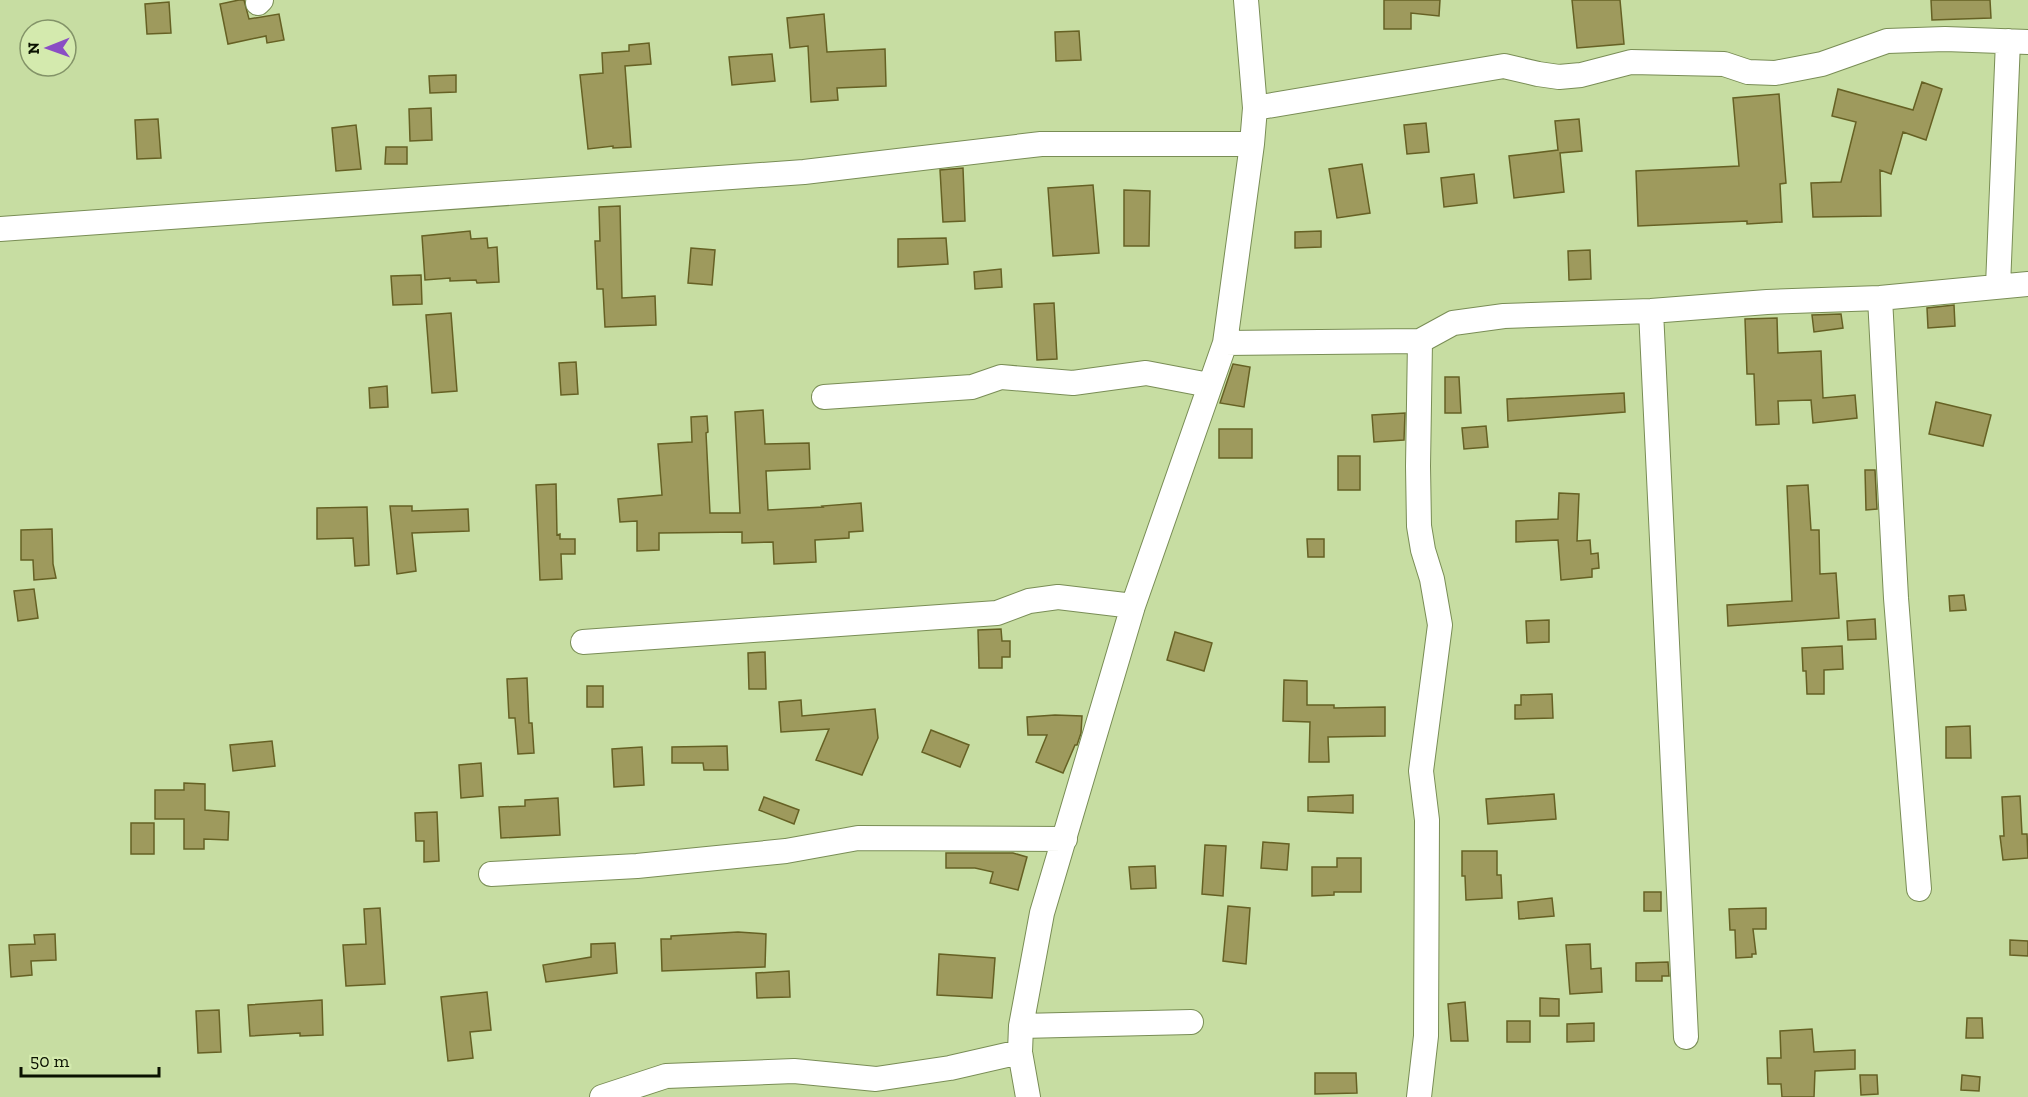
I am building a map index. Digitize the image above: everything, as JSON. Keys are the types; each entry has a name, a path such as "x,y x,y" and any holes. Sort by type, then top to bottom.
{"street":[{"path":"1028,1097 1020,1052 1021,1026 1042,913 1132,606 1225,343 1255,108 1246,0"},
{"path":"1255,108 1504,66 1538,75 1558,77 1581,75 1631,62 1724,64 1749,72 1775,73 1822,64 1887,41 1945,39 2018,42 1998,286"},
{"path":"0,229 804,172 1041,144 1252,144"},
{"path":"1225,343 1420,341 1453,323 1504,316 1651,311 1767,302 1880,298 2028,284"},
{"path":"1880,298 1896,598 1919,889"},
{"path":"1651,311 1686,1037"},
{"path":"1419,1097 1426,1036 1427,832 1421,771 1440,625 1419,526 1420,341"},
{"path":"824,397 972,387 1001,377 1073,383 1146,373 1209,385"},
{"path":"583,642 997,613 1029,601 1058,597 1132,606"},
{"path":"491,874 638,866 741,856 786,851 858,838 1065,839"},
{"path":"1021,1026 1191,1022"},
{"path":"602,1097 666,1076 794,1071 876,1080 950,1068 1020,1052"}],"building":[{"path":"244,0 249,19 279,14 284,40 267,43 266,36 228,44 220,4"},
{"path":"1384,0 1440,0 1439,16 1411,13 1411,29 1384,29"},
{"path":"1572,0 1620,0 1624,44 1577,48"},
{"path":"1931,0 1990,0 1991,18 1932,20"},
{"path":"169,2 171,33 147,34 145,4"},
{"path":"824,14 827,52 885,49 886,86 837,88 838,100 811,102 808,46 790,48 787,18"},
{"path":"1079,31 1081,60 1056,61 1055,32"},
{"path":"649,43 651,64 625,66 631,147 613,148 613,146 588,149 580,75 603,73 602,53 629,51 629,45"},
{"path":"772,54 775,81 732,85 729,57"},
{"path":"456,75 456,92 430,93 429,76"},
{"path":"1922,82 1942,89 1926,140 1903,132 1891,174 1880,170 1881,216 1813,217 1811,183 1841,182 1856,122 1832,116 1838,89 1913,110"},
{"path":"1779,94 1786,183 1780,184 1782,222 1747,224 1747,221 1638,226 1636,171 1739,166 1733,98"},
{"path":"431,108 432,140 410,141 409,109"},
{"path":"158,119 161,158 137,159 135,120"},
{"path":"1579,119 1582,151 1560,153 1564,192 1514,198 1509,156 1558,150 1555,121"},
{"path":"1426,123 1429,152 1407,154 1404,125"},
{"path":"356,125 361,169 336,171 332,128"},
{"path":"386,147 407,147 407,164 385,164"},
{"path":"1362,164 1370,213 1337,218 1329,169"},
{"path":"963,168 965,221 943,222 940,170"},
{"path":"1474,174 1477,203 1444,207 1441,178"},
{"path":"1093,185 1099,253 1053,256 1048,188"},
{"path":"1124,190 1150,191 1149,246 1124,246"},
{"path":"620,206 622,298 655,296 656,325 605,327 603,289 597,289 595,241 600,241 599,207"},
{"path":"470,231 471,239 487,238 488,248 497,247 499,282 450,281 450,278 425,280 422,236"},
{"path":"1321,231 1321,247 1295,248 1295,232"},
{"path":"946,238 948,264 898,267 898,239"},
{"path":"691,248 715,250 712,285 688,283"},
{"path":"1590,250 1591,279 1569,280 1568,251"},
{"path":"1001,269 1002,287 975,289 974,272"},
{"path":"421,275 422,304 393,305 391,276"},
{"path":"1054,303 1057,359 1037,360 1034,304"},
{"path":"1954,305 1955,326 1928,328 1927,308"},
{"path":"451,313 457,391 432,393 426,315"},
{"path":"1841,314 1843,328 1814,332 1812,315"},
{"path":"1777,318 1778,353 1821,351 1823,398 1855,395 1857,418 1813,423 1811,400 1778,401 1779,424 1756,425 1754,374 1747,374 1745,319"},
{"path":"576,362 578,394 561,395 559,363"},
{"path":"1233,364 1250,367 1244,407 1220,403"},
{"path":"1445,377 1459,377 1461,413 1445,413"},
{"path":"387,386 388,407 370,408 369,388"},
{"path":"1624,393 1625,412 1508,421 1507,399"},
{"path":"1936,402 1991,415 1983,446 1929,434"},
{"path":"763,410 765,444 809,443 810,469 766,471 768,510 861,503 863,531 849,532 849,538 815,540 816,562 774,564 773,542 742,543 742,532 659,533 659,550 637,551 637,521 620,522 618,499 662,495 658,444 692,442 691,417 707,416 710,513 740,513 735,412"},
{"path":"1405,413 1404,440 1374,442 1372,415"},
{"path":"1486,426 1488,447 1464,449 1462,428"},
{"path":"1219,429 1252,429 1252,458 1219,458"},
{"path":"1338,456 1360,456 1360,490 1338,490"},
{"path":"1865,470 1875,470 1877,509 1866,510"},
{"path":"556,484 557,535 560,534 560,539 575,539 575,554 561,554 562,579 540,580 536,485"},
{"path":"1808,485 1811,530 1819,530 1820,574 1836,573 1839,618 1728,626 1727,605 1792,601 1787,486"},
{"path":"1559,493 1579,494 1577,541 1590,540 1591,554 1598,553 1599,568 1592,569 1592,577 1561,580 1558,540 1516,542 1516,521 1558,519"},
{"path":"390,506 412,506 412,511 468,509 469,531 412,533 416,571 397,574"},
{"path":"367,507 369,565 355,566 353,538 317,539 317,508"},
{"path":"52,529 53,564 56,578 34,580 33,560 21,560 21,530"},
{"path":"1307,539 1324,539 1324,557 1308,557"},
{"path":"34,589 38,618 18,621 14,591"},
{"path":"1964,595 1966,610 1950,611 1949,596"},
{"path":"1875,619 1876,639 1848,640 1847,621"},
{"path":"1549,620 1549,642 1527,643 1526,621"},
{"path":"1001,629 1002,641 1010,641 1010,657 1002,657 1002,668 979,668 978,630"},
{"path":"1175,632 1212,643 1204,671 1167,660"},
{"path":"1842,646 1843,669 1824,670 1824,694 1807,694 1802,648"},
{"path":"765,652 766,689 749,689 748,653"},
{"path":"527,678 529,723 532,723 534,753 518,754 515,718 509,718 507,679"},
{"path":"1284,680 1307,681 1307,705 1334,705 1334,708 1385,707 1385,736 1328,737 1329,762 1309,762 1310,722 1283,721"},
{"path":"587,686 603,686 603,707 587,707"},
{"path":"1552,694 1553,718 1515,719 1515,705 1521,705 1521,695"},
{"path":"801,700 802,716 875,709 878,738 862,775 816,760 829,729 781,732 779,702"},
{"path":"1082,716 1081,733 1077,745 1063,773 1036,762 1047,735 1028,735 1027,717"},
{"path":"1970,726 1971,758 1946,758 1946,727"},
{"path":"931,730 969,745 960,767 922,752"},
{"path":"272,741 275,766 233,771 230,745"},
{"path":"727,746 728,770 704,770 703,763 672,763 672,747"},
{"path":"642,747 644,785 614,787 612,749"},
{"path":"481,763 483,796 461,798 459,765"},
{"path":"184,783 205,784 205,810 229,812 228,840 204,839 204,849 184,849 184,819 155,819 155,790 184,790"},
{"path":"1554,794 1556,819 1488,824 1486,799"},
{"path":"1353,795 1353,813 1308,811 1308,797"},
{"path":"2020,796 2022,834 2027,834 2028,858 2003,860 2000,836 2004,836 2002,797"},
{"path":"764,797 799,810 794,824 759,810"},
{"path":"558,798 560,835 501,838 499,807 525,806 525,800"},
{"path":"437,812 439,861 424,862 424,841 416,841 415,813"},
{"path":"131,823 154,823 154,854 131,854"},
{"path":"1263,842 1289,844 1287,870 1261,868"},
{"path":"1205,845 1226,846 1223,896 1202,894"},
{"path":"1462,851 1497,851 1497,875 1501,875 1502,898 1466,900 1465,876 1462,876"},
{"path":"946,853 1013,853 1027,857 1018,890 990,883 993,872 975,868 946,868"},
{"path":"1337,858 1361,858 1361,892 1334,892 1334,895 1312,896 1312,867 1337,867"},
{"path":"1155,866 1156,888 1131,889 1129,867"},
{"path":"1644,892 1661,892 1661,911 1644,911"},
{"path":"1552,898 1554,916 1519,919 1518,902"},
{"path":"1228,906 1250,908 1246,964 1223,961"},
{"path":"380,908 385,984 346,986 343,945 366,944 364,909"},
{"path":"1766,908 1766,929 1753,929 1756,954 1752,954 1752,957 1736,958 1735,930 1730,930 1729,909"},
{"path":"738,932 766,934 765,967 662,971 661,939 671,939 671,936"},
{"path":"55,934 56,960 31,961 32,975 11,977 9,945 35,944 34,935"},
{"path":"2010,940 2028,941 2028,956 2010,955"},
{"path":"615,943 617,973 546,982 543,965 591,957 591,944"},
{"path":"1590,944 1591,969 1601,968 1602,992 1570,994 1566,945"},
{"path":"939,954 995,958 992,998 937,995"},
{"path":"1668,962 1669,976 1662,976 1662,981 1636,981 1636,963"},
{"path":"789,971 790,997 757,998 756,973"},
{"path":"487,992 491,1030 470,1032 473,1058 448,1061 441,997"},
{"path":"1540,998 1559,999 1559,1016 1540,1016"},
{"path":"322,1000 323,1035 300,1036 300,1033 250,1036 248,1005"},
{"path":"1465,1002 1468,1041 1451,1041 1448,1004"},
{"path":"219,1010 221,1052 198,1053 196,1011"},
{"path":"1967,1018 1982,1018 1983,1038 1966,1038"},
{"path":"1507,1021 1530,1021 1530,1042 1507,1042"},
{"path":"1594,1023 1594,1041 1567,1042 1567,1024"},
{"path":"1812,1029 1814,1052 1855,1050 1855,1069 1815,1071 1814,1097 1782,1097 1781,1084 1768,1084 1767,1058 1781,1058 1780,1031"},
{"path":"1315,1073 1356,1073 1357,1093 1315,1094"},
{"path":"1860,1075 1877,1075 1878,1094 1861,1095"},
{"path":"1962,1075 1980,1077 1979,1091 1961,1090"}]}
